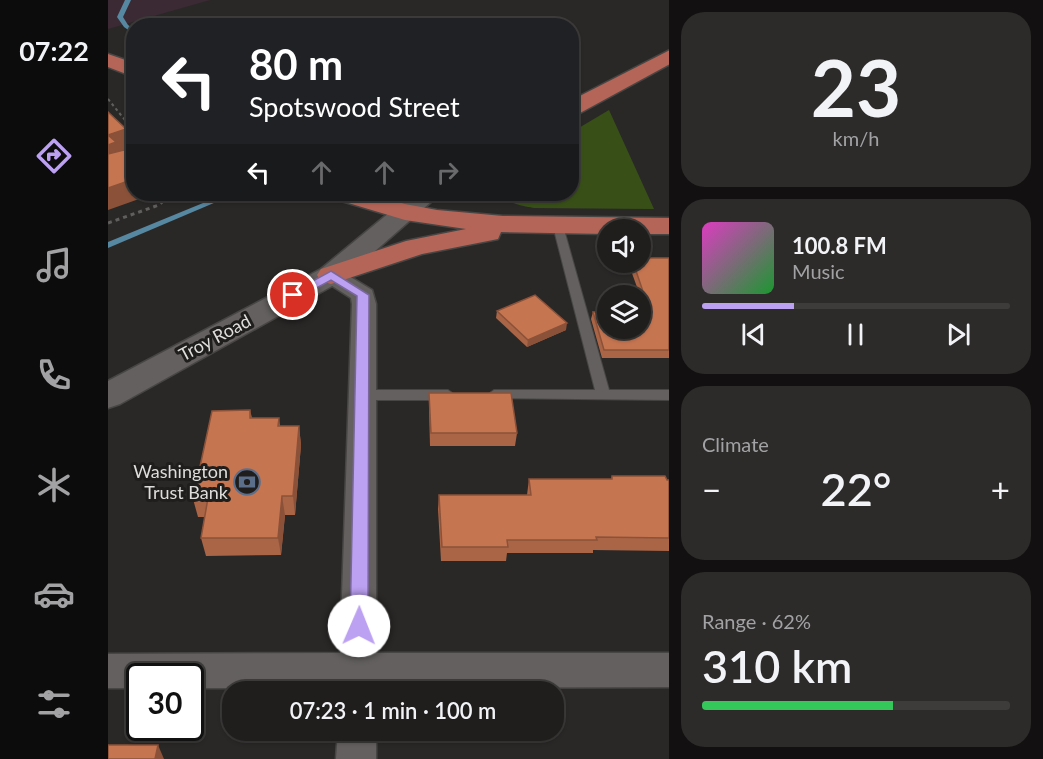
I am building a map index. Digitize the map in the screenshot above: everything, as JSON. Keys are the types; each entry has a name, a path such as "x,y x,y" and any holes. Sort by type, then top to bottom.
{"highway":[{"path":"579,104 669,56"},
{"path":"108,60 126,67"},
{"path":"368,201 405,212 496,224 669,226"},
{"path":"331,275 368,261 443,241 558,225"}],"main road":[{"name":"Troy Road","path":"108,396 331,275 418,201"}],"street":[{"path":"331,275 363,295 358,681"},
{"path":"384,681 669,670"},
{"path":"108,671 335,681"},
{"path":"356,759 357,741"}],"lane":[{"path":"558,225 603,395"},
{"path":"363,395 669,395"}],"path":[{"path":"108,99 126,120"},
{"path":"108,223 163,201"}],"shaded area":[{"path":"108,0 210,0 147,18 126,18 126,24 108,29"}],"green space":[{"path":"609,110 654,209 534,208 509,201 579,201 579,128"}],"building":[{"path":"108,112 126,129 108,135"},
{"path":"108,135 116,142 108,145"},
{"path":"124,150 126,152 126,182 108,188 108,154"},
{"path":"651,258 669,258 669,350 604,350 601,339 651,339 651,285 641,285 637,273 651,273"},
{"path":"535,295 567,323 528,340 497,311"},
{"path":"593,312 597,312 597,326"},
{"path":"429,393 511,393 517,433 431,433"},
{"name":"Washington Trust Bank","path":"250,410 250,418 279,418 278,426 299,426 293,496 282,496 278,538 201,538 208,498 193,499 212,411"},
{"path":"612,476 665,476 669,480 669,538 596,537 597,540 507,540 508,547 442,547 439,495 531,495 529,479 612,479"},
{"path":"108,745 158,745 155,759 108,759"}],"waterway":[{"path":"126,26 120,17 128,0"},
{"path":"108,245 214,201"}],"place":[{"name":"Washington Trust Bank","path":"247,482"}],"route":[{"path":"293,295 331,275 363,295 359,626"}]}
